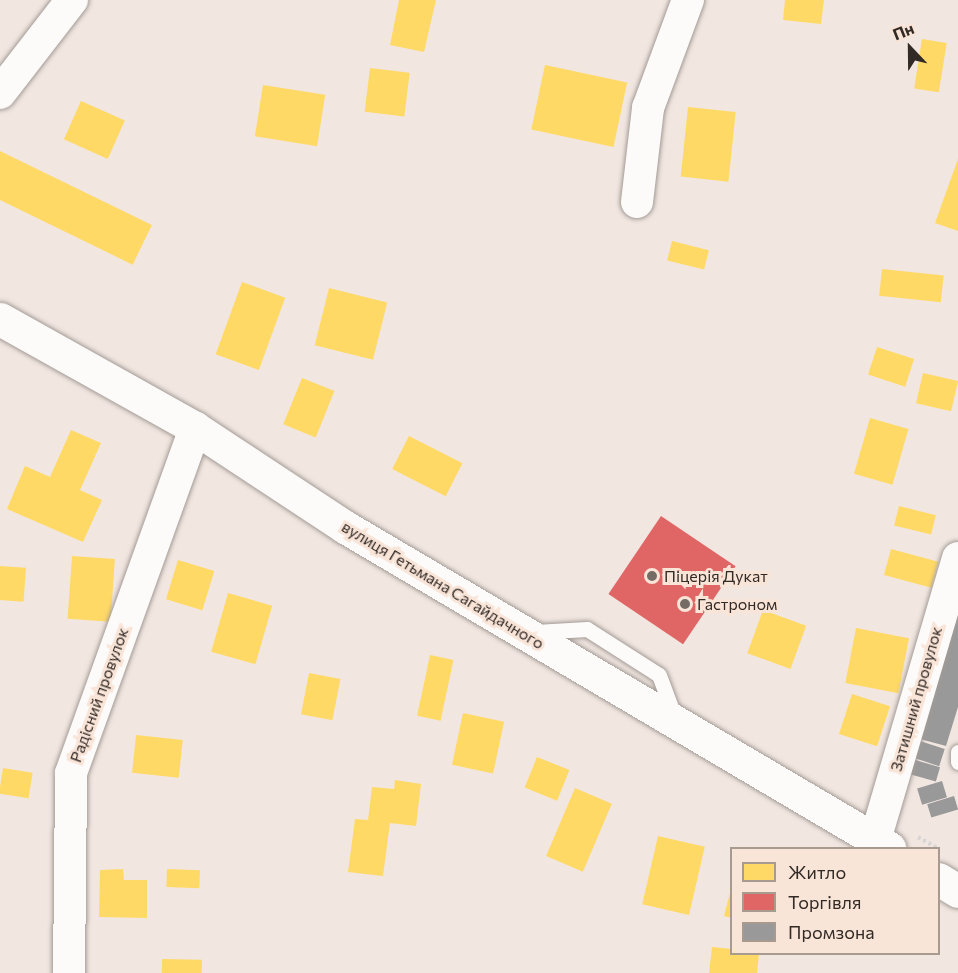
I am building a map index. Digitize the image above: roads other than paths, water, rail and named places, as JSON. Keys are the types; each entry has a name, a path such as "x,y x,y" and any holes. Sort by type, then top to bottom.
{"main road":[{"name":"вулиця Гетьмана Сагайдачного","path":"0,319 195,428 345,527 882,844"},
{"path":"940,880 958,891"}],"street":[{"path":"0,93 72,0"},
{"path":"638,202 648,108 688,0"},
{"name":"Радісний провулок","path":"69,973 71,773 195,428"},
{"name":"Затишний провулок","path":"882,844 958,558"}],"lane":[{"path":"958,752 958,762"}],"place":[{"name":"Піцерія Дукат","path":"652,576"},
{"name":"Гастроном","path":"685,604"}]}
